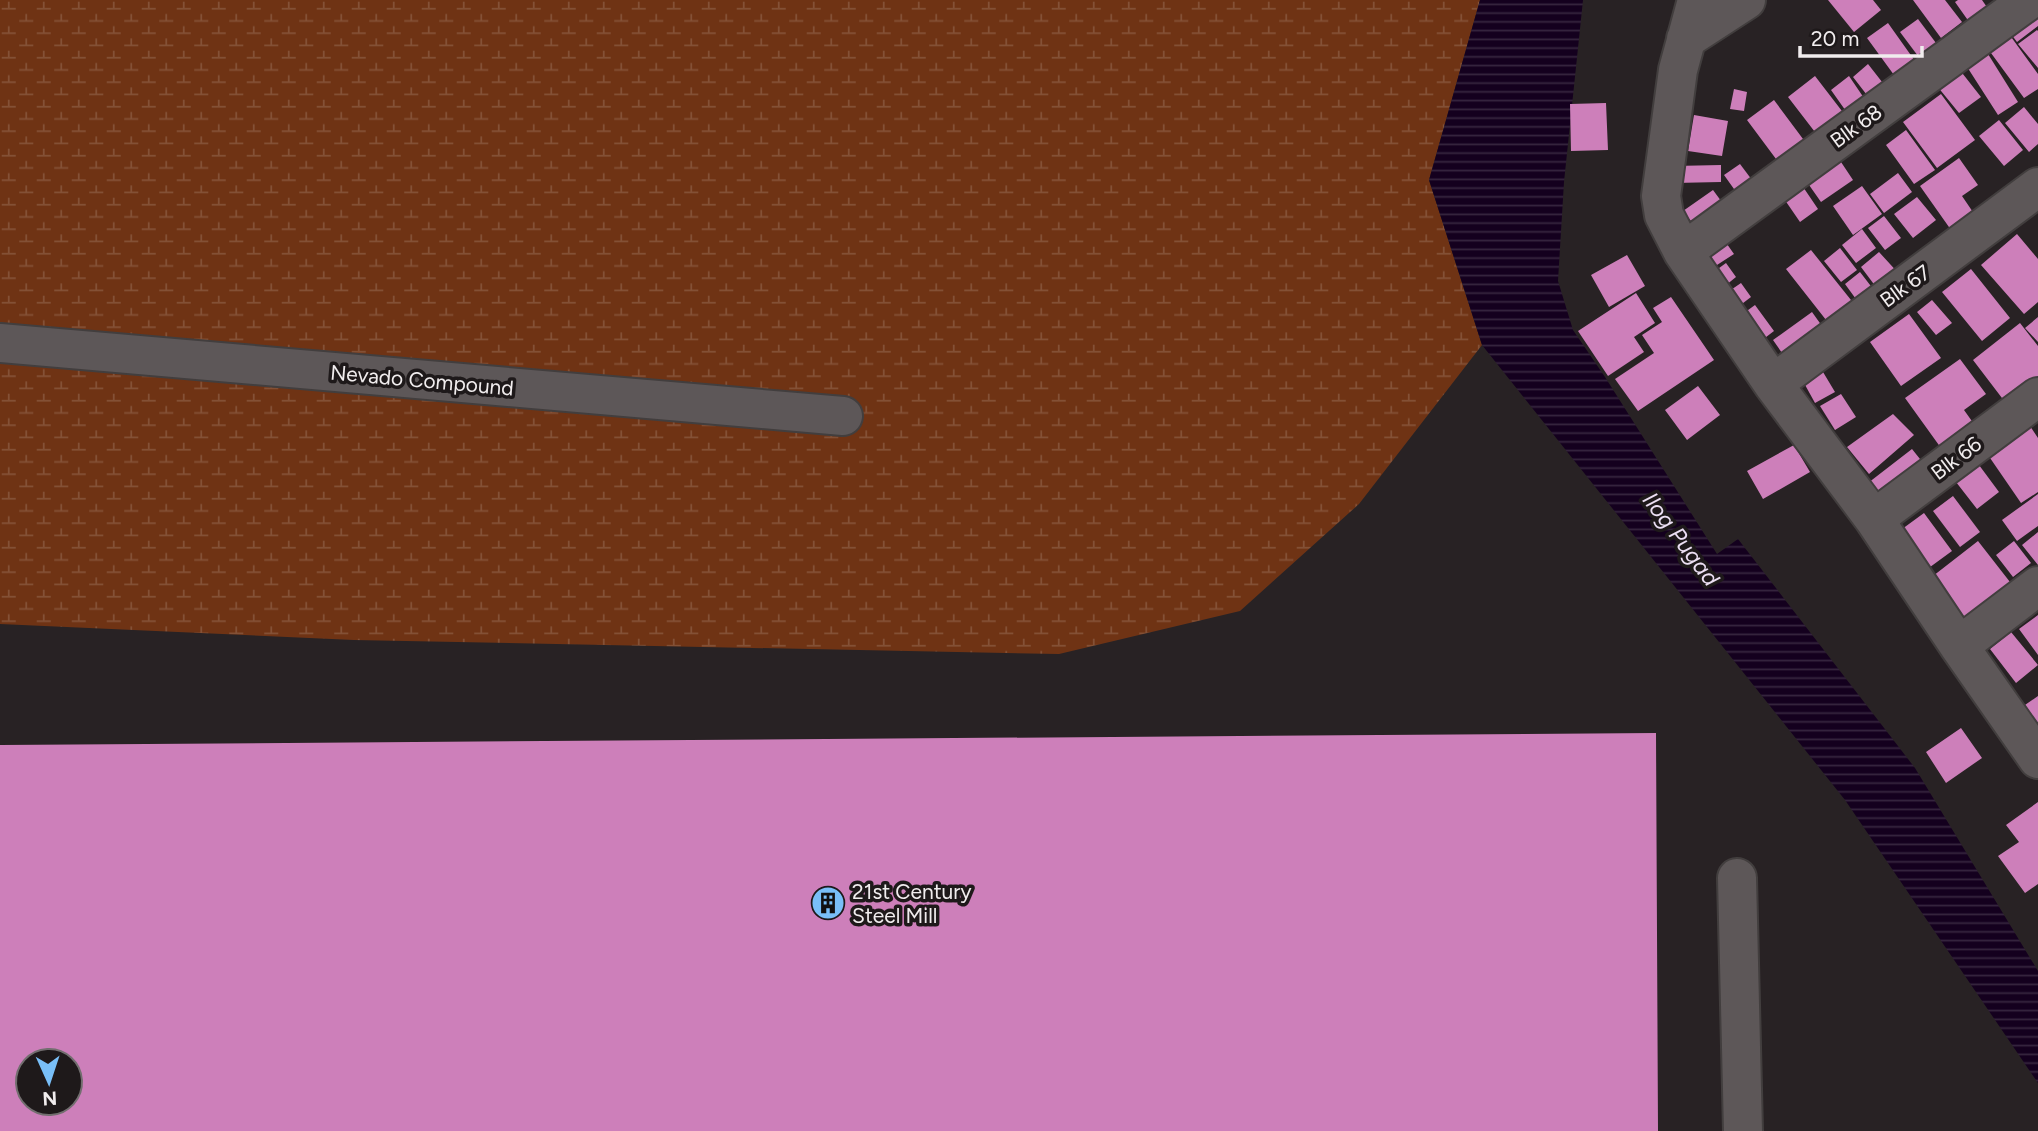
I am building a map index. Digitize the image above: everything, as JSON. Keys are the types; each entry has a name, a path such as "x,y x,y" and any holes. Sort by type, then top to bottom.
{"street":[{"path":"1697,0 1678,70 1661,196 1664,215 1683,252 1773,384 1874,519 2038,759"},
{"path":"1686,39 1746,0"},
{"name":"Blk 68","path":"1683,252 2029,0"},
{"name":"Blk 67","path":"1773,384 2038,187"},
{"name":"Nevado Compound","path":"0,343 843,416"},
{"name":"Blk 66","path":"1874,519 2038,397"},
{"path":"1959,646 2038,586"},
{"path":"1737,878 1743,1131"}],"green space":[{"path":"0,0 1480,0 1429,180 1482,345 1359,504 1240,611 1059,654 354,640 0,624"}],"water":[{"name":"Ilog Pugad","path":"1480,0 1583,0 1564,182 1558,281 1573,330 1717,554 1738,539 1915,768 2038,971 2038,1083 1845,800 1482,345 1429,180"}],"building":[{"path":"1828,0 1873,0 1881,10 1854,32"},
{"path":"1913,0 1945,0 1962,22 1941,38"},
{"path":"1982,0 1991,13 1972,26 1955,2"},
{"path":"2038,2 2038,26 2017,42 2005,26"},
{"path":"1918,19 1936,43 1918,56 1900,32"},
{"path":"1888,23 1915,61 1894,75 1867,38"},
{"path":"2001,23 2038,74 2038,89 2024,98 1980,38"},
{"path":"2038,31 2038,68 2018,44"},
{"path":"1983,46 2018,102 1998,115 1962,59"},
{"path":"1868,64 1886,87 1870,99 1853,77"},
{"path":"1959,69 1981,97 1959,113 1937,86"},
{"path":"1815,76 1845,115 1818,136 1788,97"},
{"path":"1849,76 1866,101 1848,114 1831,90"},
{"path":"1734,89 1747,92 1744,111 1730,109"},
{"path":"1941,94 1975,140 1937,168 1903,122"},
{"path":"1774,100 1806,143 1779,163 1747,120"},
{"path":"1606,103 1608,150 1571,151 1570,104"},
{"path":"2024,107 2038,124 2038,144 2029,152 2005,123"},
{"path":"1694,115 1728,121 1722,156 1688,151"},
{"path":"1999,120 2023,150 2004,166 1979,136"},
{"path":"1906,130 1935,170 1914,184 1886,145"},
{"path":"1835,153 1853,180 1821,202 1802,175"},
{"path":"1959,158 1978,185 1962,196 1979,221 1956,237 1920,186"},
{"path":"1740,164 1755,184 1739,196 1724,175"},
{"path":"1721,165 1721,182 1674,183 1674,166"},
{"path":"1898,173 1912,192 1884,213 1870,194"},
{"path":"1797,178 1818,209 1800,222 1778,190"},
{"path":"1862,186 1882,214 1853,235 1833,206"},
{"path":"1713,190 1727,209 1698,230 1683,211"},
{"path":"1917,197 1936,220 1913,238 1894,214"},
{"path":"1884,216 1901,238 1885,250 1868,228"},
{"path":"1862,229 1876,248 1856,263 1842,245"},
{"path":"2017,234 2038,259 2038,302 2024,314 1981,265"},
{"path":"1722,237 1734,254 1703,274 1692,257"},
{"path":"1840,248 1857,270 1841,282 1824,261"},
{"path":"1811,250 1855,305 1830,325 1786,269"},
{"path":"1879,252 1901,276 1879,291 1861,267"},
{"path":"1627,255 1645,286 1609,307 1591,275"},
{"path":"1726,263 1736,277 1715,294 1704,279"},
{"path":"1971,269 2010,318 1982,341 1942,292"},
{"path":"1860,272 1877,294 1861,306 1845,284"},
{"path":"1741,283 1751,297 1730,313 1719,298"},
{"path":"1636,293 1655,323 1634,337 1644,352 1608,376 1578,331"},
{"path":"1671,297 1714,360 1638,411 1615,379 1654,353 1642,335 1662,322 1653,308"},
{"path":"1932,300 1952,323 1936,335 1917,312"},
{"path":"1755,305 1774,331 1753,347 1733,321"},
{"path":"1812,312 1822,326 1782,353 1773,340"},
{"path":"1909,314 1941,358 1901,386 1870,342"},
{"path":"2038,317 2038,342 2025,328"},
{"path":"2020,323 2038,346 2038,376 2005,402 1973,360"},
{"path":"1960,359 1986,394 1964,410 1974,424 1941,448 1905,398"},
{"path":"1823,372 1835,392 1815,403 1804,383"},
{"path":"1698,386 1720,415 1687,440 1665,410"},
{"path":"1841,394 1856,417 1835,430 1820,406"},
{"path":"1893,414 1914,435 1869,474 1847,447"},
{"path":"2030,426 2038,438 2038,492 2021,503 1988,455"},
{"path":"1794,445 1810,472 1763,499 1747,471"},
{"path":"1912,449 1924,464 1880,497 1868,483"},
{"path":"1979,465 1999,492 1977,509 1956,482"},
{"path":"2038,494 2038,526 2017,541 2002,520"},
{"path":"1953,496 1980,532 1960,547 1933,511"},
{"path":"1924,513 1952,551 1926,570 1898,532"},
{"path":"2038,532 2038,565 2022,545"},
{"path":"1978,541 2017,591 1964,634 1924,583"},
{"path":"2014,541 2031,563 2013,577 1996,555"},
{"path":"2038,615 2038,655 2019,629"},
{"path":"2011,632 2038,665 2016,683 1990,649"},
{"path":"2038,696 2038,731 2022,707"},
{"path":"1961,728 1982,758 1946,783 1926,752"},
{"name":"21st Century Steel Mill","path":"1656,733 1658,1131 0,1131 0,745"},
{"path":"2038,802 2038,884 2025,893 1998,856 2019,842 2006,825"}],"place":[{"name":"21st Century Steel Mill","path":"828,903"}]}
